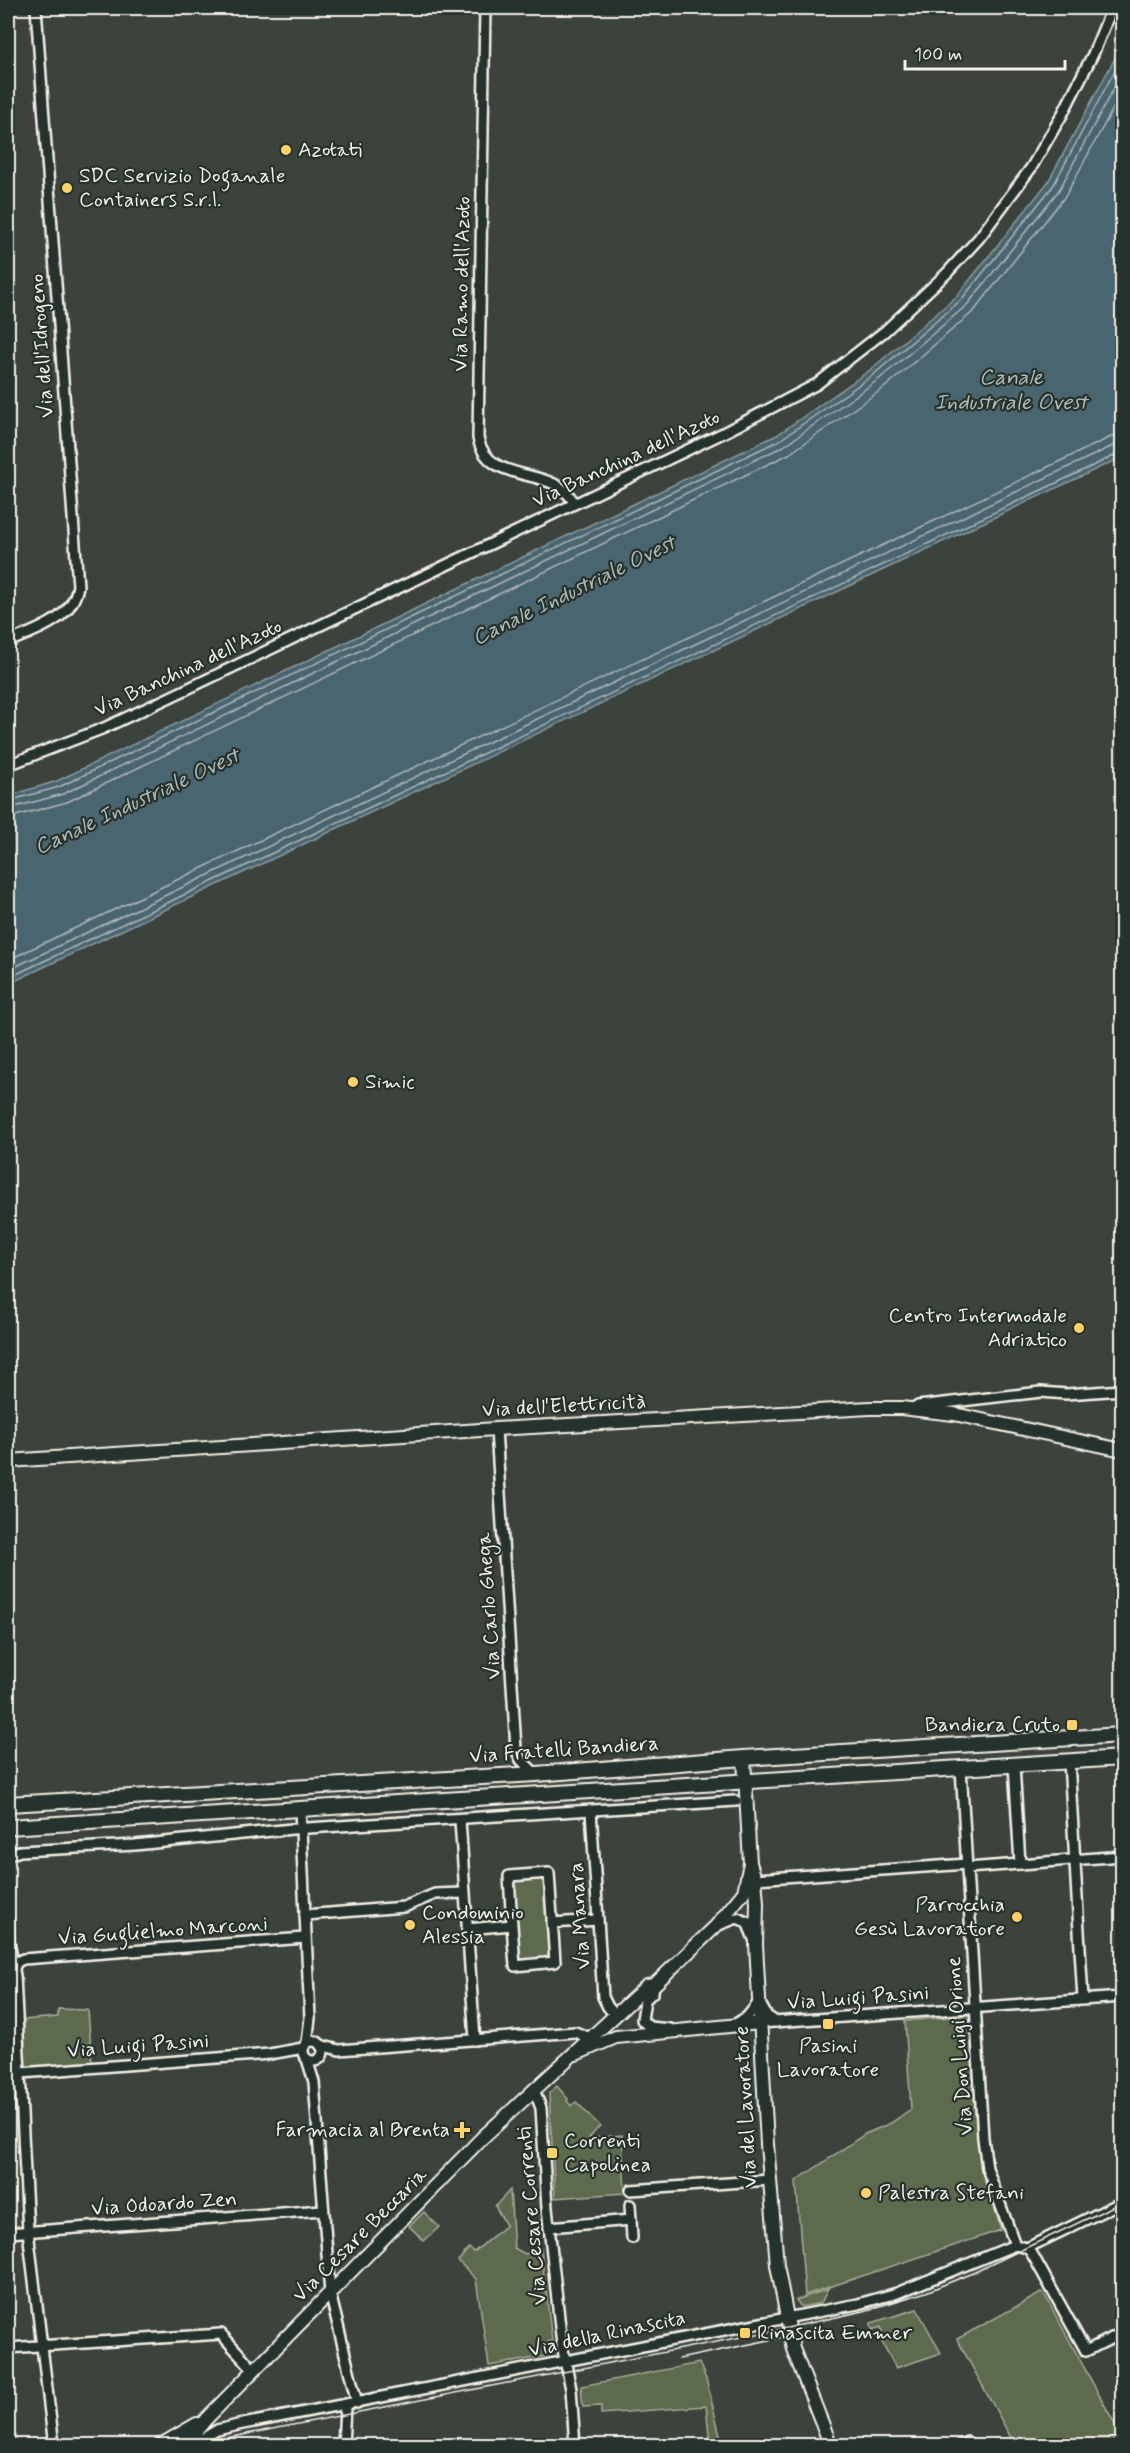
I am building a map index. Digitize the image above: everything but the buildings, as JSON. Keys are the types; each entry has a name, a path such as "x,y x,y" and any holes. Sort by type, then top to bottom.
{"main road":[{"name":"Via Fratelli Bandiera","path":"8,1804 536,1774 744,1758 1122,1735"},
{"name":"Via Fratelli Bandiera","path":"8,1827 1122,1758"}],"street":[{"name":"Via dell'Idrogeno","path":"8,642 61,616 73,603 78,586 36,8"},
{"name":"Via Ramo dell'Azoto","path":"485,8 478,438 483,452 497,466 557,484 570,494 574,503"},
{"name":"Via Banchina dell'Azoto","path":"8,765 104,728 730,430 817,384 878,337 913,306 980,238 1031,168 1062,115 1112,8"},
{"name":"Via dell'Elettricità","path":"8,1461 496,1429 901,1408 1041,1392 1066,1394 1122,1390"},
{"path":"901,1408 954,1414 1122,1450"},
{"name":"Via Carlo Ghega","path":"496,1429 516,1749 521,1760 536,1774"},
{"name":"Via del Lavoratore","path":"744,1758 750,1863 755,1878 760,2023 773,2233 785,2317 803,2380 831,2445"},
{"path":"1069,1761 1083,1999"},
{"path":"1014,1765 1020,1864"},
{"name":"Via Don Luigi Orione","path":"961,1768 983,2138 987,2168 1016,2245"},
{"path":"8,1855 20,1851 135,1845 300,1829 736,1801"},
{"path":"300,1809 310,2049 330,2293 357,2403"},
{"name":"Via Manara","path":"591,1811 603,1997 615,2015"},
{"path":"460,1820 475,2040"},
{"path":"755,1878 1074,1861 1122,1856"},
{"name":"Via Cesare Beccaria","path":"184,2445 206,2419 482,2138 647,1986 654,1985 716,1926 744,1892 750,1863"},
{"path":"549,1873 555,1962 515,1966 512,1925 509,1876 549,1873"},
{"path":"305,1915 404,1907 435,1894 464,1893"},
{"path":"716,1926 737,1918 747,1922 756,1944"},
{"path":"8,1920 14,1968 28,2232 54,2445"},
{"path":"552,1923 598,1920"},
{"path":"467,1929 512,1925"},
{"name":"Via Guglielmo Marconi","path":"22,1959 305,1938"},
{"path":"10,1947 22,1959 14,1968"},
{"path":"654,1985 653,1992 645,2000 642,2020 649,2026 674,2030"},
{"name":"Via Luigi Pasini","path":"760,2023 1122,1997"},
{"path":"734,2024 747,2018 759,2002"},
{"name":"Via Luigi Pasini","path":"759,2002 767,2016 776,2022"},
{"name":"Via Cesare Beccaria","path":"570,2057 616,2037 760,2023"},
{"name":"Via Luigi Pasini","path":"8,2074 310,2049 339,2050 575,2032 590,2038"},
{"path":"310,2049 312,2062 320,2058"},
{"path":"310,2049 323,2052 314,2082"},
{"name":"Via Luigi Pasini","path":"320,2058 339,2050"},
{"name":"Via Cesare Correnti","path":"534,2090 541,2108 549,2227 574,2422 574,2445"},
{"path":"631,2190 770,2180"},
{"path":"1029,2250 1122,2202"},
{"path":"630,2205 632,2238"},
{"name":"Via Odoardo Zen","path":"8,2233 323,2210"},
{"path":"549,2227 631,2220"},
{"path":"1016,2245 1029,2250 1086,2351 1122,2333"},
{"name":"Via della Rinascita","path":"190,2445 224,2428 858,2304 897,2293 1016,2245"},
{"path":"8,2348 221,2334 254,2370"},
{"path":"343,2445 345,2406"},
{"path":"159,2445 206,2419"}],"green space":[{"path":"543,1878 549,1959 520,1961 514,1880"},
{"path":"58,2009 88,2010 92,2063 25,2067 22,2020 58,2017"},
{"path":"970,2015 982,2165 1001,2230 805,2295 796,2181 865,2134 891,2123 911,2109 905,2021"},
{"path":"557,2086 571,2106 576,2102 600,2126 589,2138 622,2135 625,2193 555,2198 549,2093"},
{"path":"510,2190 514,2248 525,2254 541,2249 552,2341 548,2342 549,2353 546,2356 489,2366 476,2279 458,2261 469,2248 474,2252 506,2225 495,2206"},
{"path":"424,2212 439,2227 424,2241 409,2226"},
{"path":"828,2289 821,2303 801,2307 796,2300"},
{"path":"1043,2292 1122,2437 1106,2445 1015,2445 957,2339"},
{"path":"917,2309 941,2353 896,2368 877,2333 882,2332 881,2327 872,2330 871,2323"},
{"path":"699,2363 706,2379 722,2443 710,2444 706,2406 601,2414 601,2406 583,2407 581,2386"}],"water":[{"name":"Canale Industriale Ovest","path":"1122,45 1122,457 8,984 8,796 57,781 777,435 870,370 957,296 1048,182"}],"tram line":[{"path":"186,2446 864,2311 926,2292 975,2272 1122,2202"},
{"path":"679,2359 793,2335"}],"place":[{"name":"Azotati","path":"286,150"},
{"name":"SDC Servizio Doganale Containers S.r.l.","path":"67,188"},
{"name":"Simic","path":"353,1082"},
{"name":"Centro Intermodale Adriatico","path":"1079,1328"},
{"name":"Bandiera Cruto","path":"1072,1725"},
{"name":"Parrocchia Gesù Lavoratore","path":"1017,1917"},
{"name":"Condominio Alessia","path":"410,1925"},
{"name":"Pasini Lavoratore","path":"828,2024"},
{"name":"Farmacia al Brenta","path":"462,2130"},
{"name":"Correnti Capolinea","path":"552,2153"},
{"name":"Palestra Stefani","path":"866,2193"},
{"name":"Rinascita Emmer","path":"745,2333"}]}
